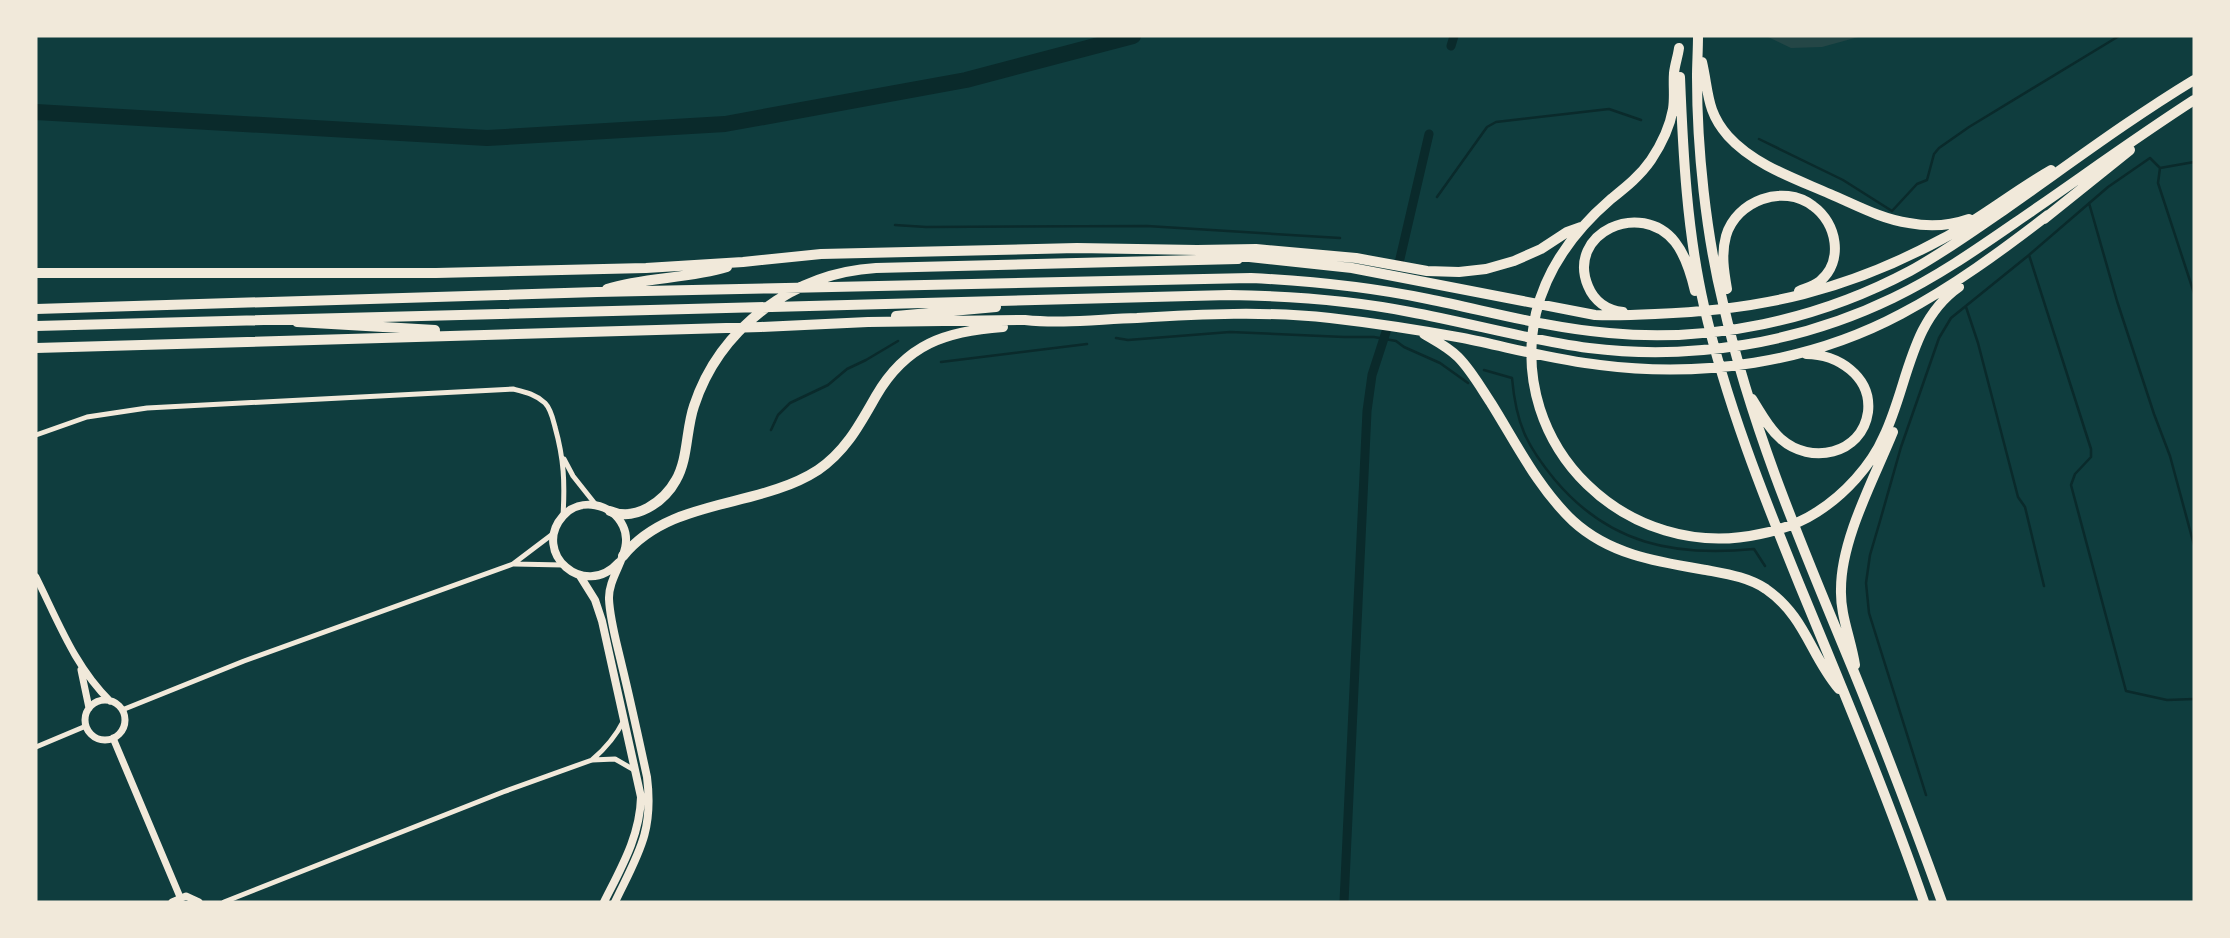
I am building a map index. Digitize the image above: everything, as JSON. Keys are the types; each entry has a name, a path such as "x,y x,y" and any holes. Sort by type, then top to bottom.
{"highway":[{"path":"1679,36 1677,83 1670,123 1651,160 1634,180 1581,227 1561,254 1541,297 1534,330 1532,360 1538,401 1554,442 1566,460 1591,489 1616,508 1642,523 1676,535 1713,540 1747,537 1785,527 1810,516 1831,501 1856,478 1878,449 1885,435 1922,332 1942,300 2011,250 2048,215"},
{"path":"1698,41 1701,78 1701,152 1709,227 1740,373 1785,504 1856,678 1942,902"},
{"path":"1701,78 1710,106 1728,136 1757,159 1789,176 1877,215 1908,223 1935,226 1962,221 1990,210"},
{"path":"36,309 598,292 1251,278 1332,284 1386,291 1540,323 1606,333 1690,334 1740,329 1785,319 1828,306 1870,290 1910,271 1987,222 2112,134 2194,80"},
{"path":"1677,83 1688,202 1701,304"},
{"path":"36,326 1229,294 1320,299 1408,311 1588,348 1656,351 1698,350 1771,340 1810,330 1852,316 1894,298 1971,253 2194,100"},
{"path":"36,348 506,333 752,328 868,322 1025,320 1046,322 1207,315 1288,315 1329,318 1418,331 1576,362 1644,370 1707,369 1752,364 1790,356 1842,340 1900,314 1962,278 2048,215 2177,111"},
{"path":"1197,250 1376,272 1595,315 1691,313 1798,297 1871,273 1944,238 2041,176 2112,134"},
{"path":"1725,300 1724,258 1726,240 1731,225 1747,207 1756,201 1779,196 1801,199 1816,209 1828,224 1836,246 1835,257 1831,267 1819,282 1810,287 1757,304"},
{"path":"1636,314 1615,311 1601,304 1590,290 1584,274 1588,251 1597,238 1610,228 1635,221 1653,226 1674,241 1687,264 1707,318 1722,375 1770,511 1846,698 1924,902"},
{"path":"36,273 436,273 646,268 743,262 821,254 1085,248 1256,249 1356,258 1427,271 1459,272 1486,269 1514,261 1541,249 1567,232 1581,227"},
{"path":"610,511 622,515 643,510 663,497 675,482 681,468 694,405 711,367 737,333 773,302 813,281 858,270 1252,258"},
{"path":"598,292 620,285 682,277 743,262"},
{"path":"868,322 895,316 1002,306 1020,300"},
{"path":"286,320 306,324 506,333"},
{"path":"621,559 635,541 656,526 716,505 785,485 824,466 850,439 889,376 923,346 949,335 968,330 1028,326 1046,322"},
{"path":"1418,331 1449,349 1460,359 1479,384 1544,487 1574,522 1603,542 1634,556 1729,574 1765,588 1795,617 1808,637 1828,676 1846,698"},
{"path":"1744,386 1772,430 1791,447 1800,451 1822,455 1831,453 1846,445 1861,429 1868,411 1865,393 1859,380 1850,368 1828,356 1808,354 1790,356"},
{"path":"1856,678 1853,653 1842,606 1842,574 1849,541 1895,427 1911,363"}],"main road":[{"path":"604,902 632,844 638,826 641,797 625,719 595,600 580,576 563,565 554,548 554,533 563,516 578,506 596,505 610,511 617,517 624,530 626,540 621,559 610,584 610,612 641,749 650,801 649,822 645,837 615,902"},
{"path":"580,576 599,576 609,572 621,559"}],"street":[{"path":"36,435 87,417 147,408 513,389 530,393 546,403 551,412 563,456 565,476 563,516"},
{"path":"563,456 573,476 596,505"},
{"path":"122,710 244,661 513,564 554,533"},
{"path":"513,564 563,565"},
{"path":"36,577 79,665 95,686 122,710 124,725 119,733 113,738 101,740 94,737 86,726 85,718 89,708 99,701 110,701"},
{"path":"79,665 89,708"},
{"path":"592,760 606,747 618,732 625,719"},
{"path":"36,747 86,726"},
{"path":"113,738 180,897"},
{"path":"224,902 503,792 592,760 615,759 636,771"},
{"path":"172,902 180,897 190,897 199,902"}],"shaded area":[{"path":"1766,36 1862,36 1822,47 1791,48"}],"waterway":[{"path":"36,112 487,138 725,124 966,80 1133,36"},
{"path":"1451,46 1454,36"},
{"path":"1759,139 1843,180 1892,211 1917,184 1927,180 1934,154 1939,148 1969,127 2119,36"},
{"path":"1437,197 1487,127 1496,122 1609,109 1641,120"},
{"path":"1399,263 1429,134"},
{"path":"1926,795 1869,613 1866,583 1870,555 1901,447 1939,338 1951,318 2029,255 2108,187 2150,158 2160,168 2194,162"},
{"path":"2160,168 2158,183 2194,293"},
{"path":"2089,203 2117,301 2154,414 2170,456 2194,545"},
{"path":"895,225 926,227 1147,226 1340,238"},
{"path":"2029,255 2091,449 2091,457 2075,474 2071,485 2126,691 2167,700 2194,699"},
{"path":"1966,307 1978,343 2018,497 2025,507 2044,586"},
{"path":"1116,338 1128,340 1230,332 1374,337 1396,341 1404,347 1440,363 1468,383"},
{"path":"1344,902 1367,411 1372,375 1386,332"},
{"path":"771,430 778,415 790,403 828,385 847,369 898,341"},
{"path":"941,362 1087,344"},
{"path":"1484,370 1512,378 1516,408 1520,421 1524,433 1537,456 1555,480 1576,502 1598,519 1621,532 1645,542 1670,548 1697,551 1754,549 1765,566"}]}
